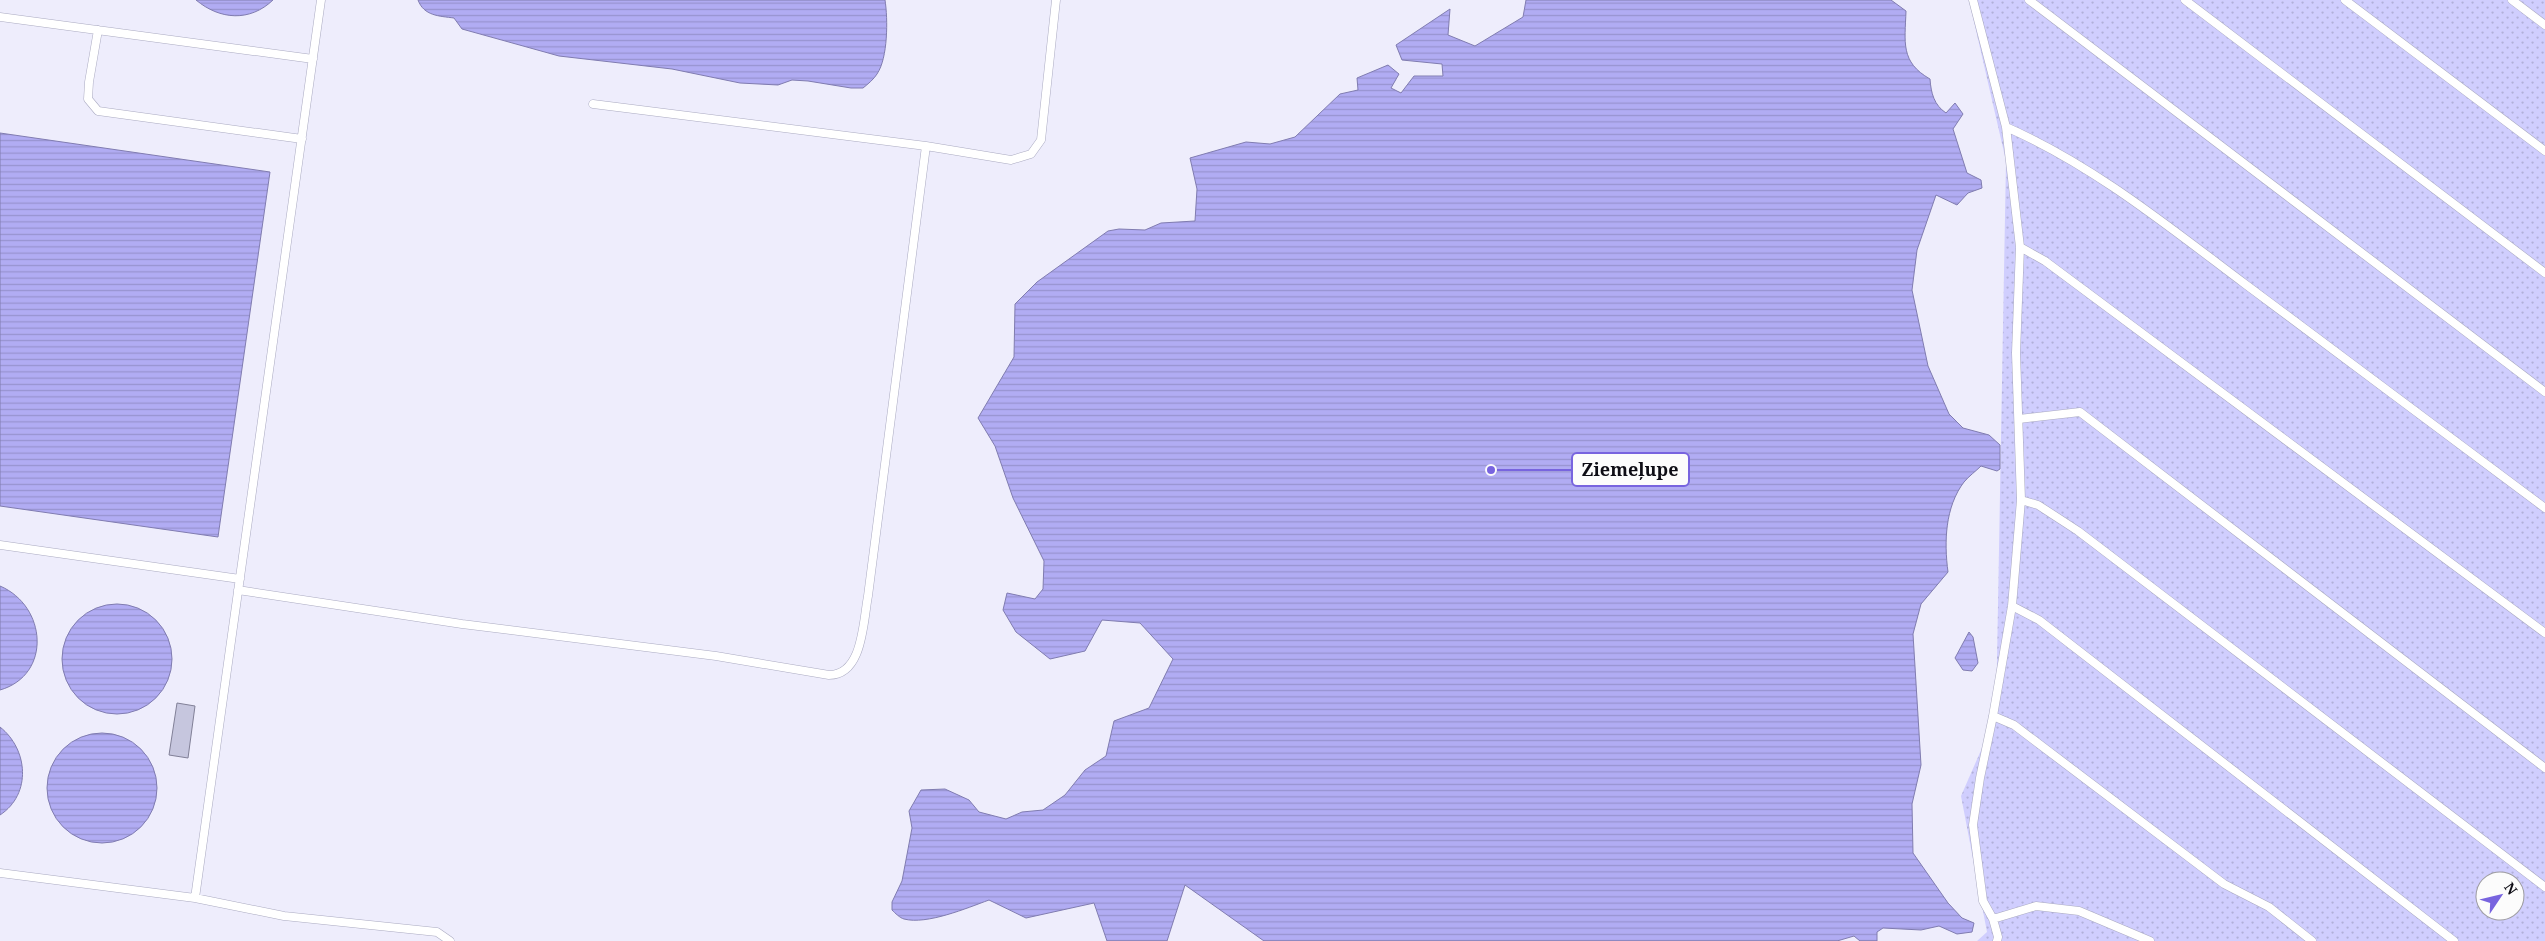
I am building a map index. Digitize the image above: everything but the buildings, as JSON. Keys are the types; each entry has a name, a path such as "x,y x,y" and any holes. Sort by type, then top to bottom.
{"lane":[{"path":"195,898 321,0"},
{"path":"593,104 926,146 1011,160 1031,154 1040,140 1056,0"},
{"path":"1973,0 2006,127 2020,247 2016,353 2021,500 2012,606 1973,825 1983,901 1994,919 1999,940"},
{"path":"2030,0 2545,392"},
{"path":"2185,0 2545,273"},
{"path":"2345,0 2545,151"},
{"path":"2512,0 2545,25"},
{"path":"0,16 313,59"},
{"path":"98,30 88,98 98,110 302,139"},
{"path":"2006,127 2045,144 2079,164 2211,259 2545,508"},
{"path":"238,590 462,624 716,656 829,675 838,675 845,672 855,658 868,596 926,146"},
{"path":"2020,247 2045,261 2545,632"},
{"path":"2019,419 2080,412 2545,768"},
{"path":"2021,500 2038,505 2078,531 2545,886"},
{"path":"0,545 240,578"},
{"path":"2012,606 2039,620 2454,941"},
{"path":"1993,716 2014,725 2224,884 2269,907 2312,941"},
{"path":"0,873 195,898 284,916 437,932 450,941"},
{"path":"1994,919 2036,906 2079,911 2150,941"}],"shaded area":[{"path":"196,0 273,0 255,12 235,16 215,12"},
{"path":"418,0 885,0 887,17 885,49 881,67 874,78 863,88 792,80 778,85 740,83 672,69 559,56 462,29 454,18 438,16 428,12"},
{"path":"1526,0 1891,0 1906,11 1906,50 1913,66 1930,79 1932,94 1942,110 1946,113 1955,103 1963,114 1953,129 1967,173 1981,180 1982,188 1968,193 1957,205 1936,195 1917,250 1912,290 1928,366 1949,414 1963,428 1989,435 2000,445 2000,469 1997,471 1981,466 1966,480 1958,492 1953,502 1947,525 1946,549 1948,572 1921,604 1913,634 1921,765 1912,804 1913,853 1948,903 1962,918 1974,923 1972,932 1957,934 1939,926 1921,930 1883,928 1877,932 1877,941 1860,941 1854,936 1837,941 1264,941 1185,885 1167,941 1107,941 1094,903 1026,918 989,900 935,918 913,920 899,917 892,910 892,902 902,881 912,828 909,811 921,790 945,789 969,800 979,812 1006,819 1022,812 1043,810 1065,795 1085,770 1106,756 1114,721 1149,708 1173,659 1140,623 1102,620 1085,651 1050,659 1016,632 1003,610 1007,593 1035,599 1043,589 1044,561 1013,498 995,446 978,418 1014,357 1015,304 1037,282 1108,231 1119,229 1145,230 1161,223 1195,221 1197,189 1190,158 1246,142 1270,144 1295,137 1340,94 1358,90 1357,78 1388,65 1399,74 1391,88 1401,93 1414,76 1443,76 1442,64 1402,60 1396,45 1450,9 1448,35 1475,46 1523,17"},
{"path":"1969,0 2545,0 2545,941 1977,941 1987,932 1961,796 1996,716 2006,161"},
{"path":"0,133 270,172 218,537 0,506"},
{"path":"0,586 16,596 27,609 34,624 37,640 35,656 29,670 17,682 0,690"},
{"path":"117,604 138,608 156,620 168,638 172,659 168,680 156,698 138,710 117,714 96,710 78,698 66,680 62,659 66,638 78,620 96,608"},
{"path":"1969,632 1973,637 1978,663 1972,671 1963,670 1955,658"},
{"path":"0,727 16,747 21,759 22,771 21,784 17,795 10,806 0,815"},
{"path":"102,733 123,737 141,749 153,767 157,788 153,809 141,827 123,839 102,843 81,839 63,827 51,809 47,788 51,767 63,749 81,737"}],"place":[{"name":"Ziemeļupe","path":"1491,470"}]}
